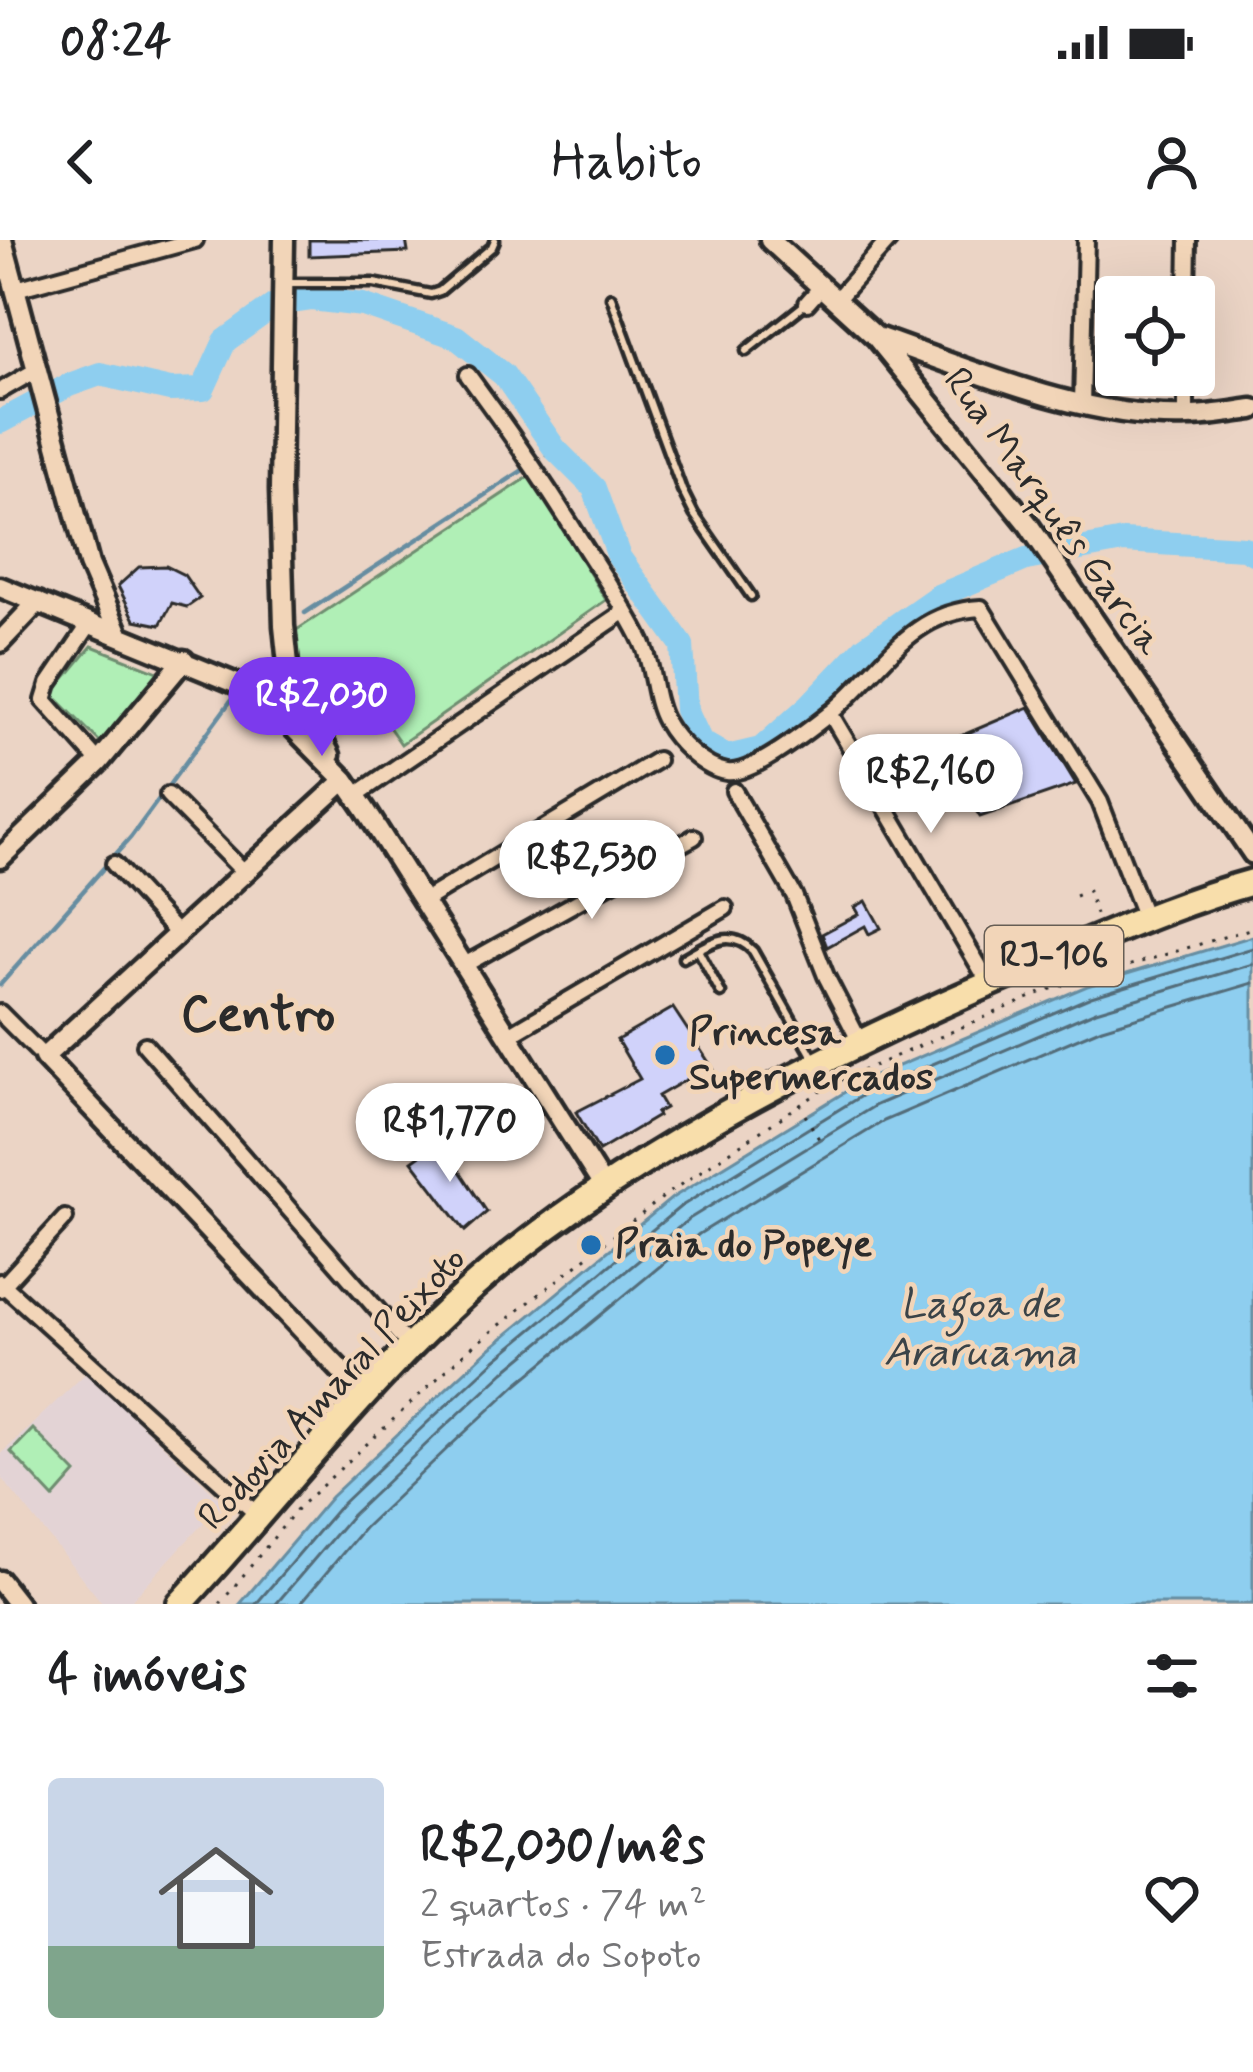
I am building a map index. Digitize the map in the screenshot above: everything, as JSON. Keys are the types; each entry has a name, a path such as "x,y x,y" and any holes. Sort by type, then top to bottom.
{"highway":[{"name":"Rodovia Amaral Peixoto","path":"180,1604 411,1348 487,1275 548,1226 861,1044 989,983 1145,918 1252,883"}],"street":[{"path":"2,240 89,564 119,634"},
{"path":"16,289 194,240"},
{"path":"284,240 281,586 289,674 307,730"},
{"name":"Rua Marquês Garcia","path":"770,240 876,337 1028,524 1251,852 1252,883"},
{"path":"807,303 830,292 889,240"},
{"path":"1082,404 1086,240"},
{"path":"1187,276 1188,240"},
{"path":"876,337 1082,404 1186,417 1253,409"},
{"path":"923,391 929,369 949,362"},
{"path":"468,375 526,453 624,612 648,656 665,722 689,749 715,768 741,771 830,713 892,649 923,627 964,609 981,608 1043,718 1112,825 1145,918"},
{"path":"0,391 40,377"},
{"path":"1186,396 1186,417"},
{"path":"0,586 259,692 307,730 425,900 605,1189"},
{"path":"0,642 38,602"},
{"path":"44,1057 243,871 350,787 624,612"},
{"path":"91,622 49,684 44,700 99,762"},
{"path":"0,858 99,762 184,660"},
{"path":"259,692 289,674"},
{"path":"830,713 989,983"},
{"path":"425,900 657,760"},
{"path":"734,791 794,895 826,976 861,1044"},
{"path":"168,795 243,871"},
{"path":"466,964 694,837"},
{"path":"114,865 176,932"},
{"path":"509,1035 725,908"},
{"path":"0,1013 366,1397"},
{"path":"145,1045 411,1348"},
{"path":"64,1218 1,1285 260,1517"},
{"path":"0,1582 18,1604"}],"lane":[{"path":"283,293 374,283 431,294 496,240"},
{"path":"611,296 682,490 751,596"},
{"path":"746,351 807,303"},
{"path":"682,958 724,937 742,940 753,951 817,1066"},
{"path":"698,950 721,993"}],"path":[{"path":"1076,896 1088,891 1105,935"},
{"path":"220,1604 297,1509 468,1350 671,1191 830,1085 1045,991 1253,928"},
{"path":"805,1115 819,1139"}],"shaded area":[{"path":"86,1373 223,1502 128,1604 103,1604 0,1476 0,1455"}],"green space":[{"path":"530,476 606,600 401,744 362,689 317,719 289,635"},
{"path":"92,646 168,676 101,743 52,694"},
{"path":"33,1429 76,1473 54,1498 11,1452"}],"water":[{"name":"Lagoa de Araruama","path":"1253,936 1253,1604 240,1604 331,1497 420,1413 487,1351 672,1198 863,1081 1087,986"}],"building":[{"path":"309,240 406,240 408,252 309,256"},
{"path":"166,566 184,575 200,598 187,607 172,603 160,625 135,620 118,586 139,567"},
{"path":"1029,707 1076,784 980,817 937,746"},
{"path":"866,901 881,928 869,934 865,926 827,947 822,934 859,914 855,907"},
{"name":"Princesa Supermercados","path":"673,1008 714,1070 701,1078 698,1073 658,1096 665,1108 658,1116 599,1151 576,1112 640,1079 617,1040"},
{"path":"440,1141 487,1212 465,1231 412,1161"}],"waterway":[{"path":"0,422 100,374 170,390 203,389 225,341 276,304 311,299 363,305 456,337 504,375 555,449 594,488 619,557 682,645 686,710 701,742 727,757 761,749 865,647 938,596 1026,559 1123,541 1244,548 1253,553"},
{"path":"547,455 555,449"},
{"path":"305,613 526,468"},
{"path":"0,985 131,837 235,695"}],"place":[{"name":"Princesa Supermercados","path":"665,1055"},
{"name":"Praia do Popeye","path":"591,1245"}],"district":[{"name":"Centro","path":"258,1016"}]}
